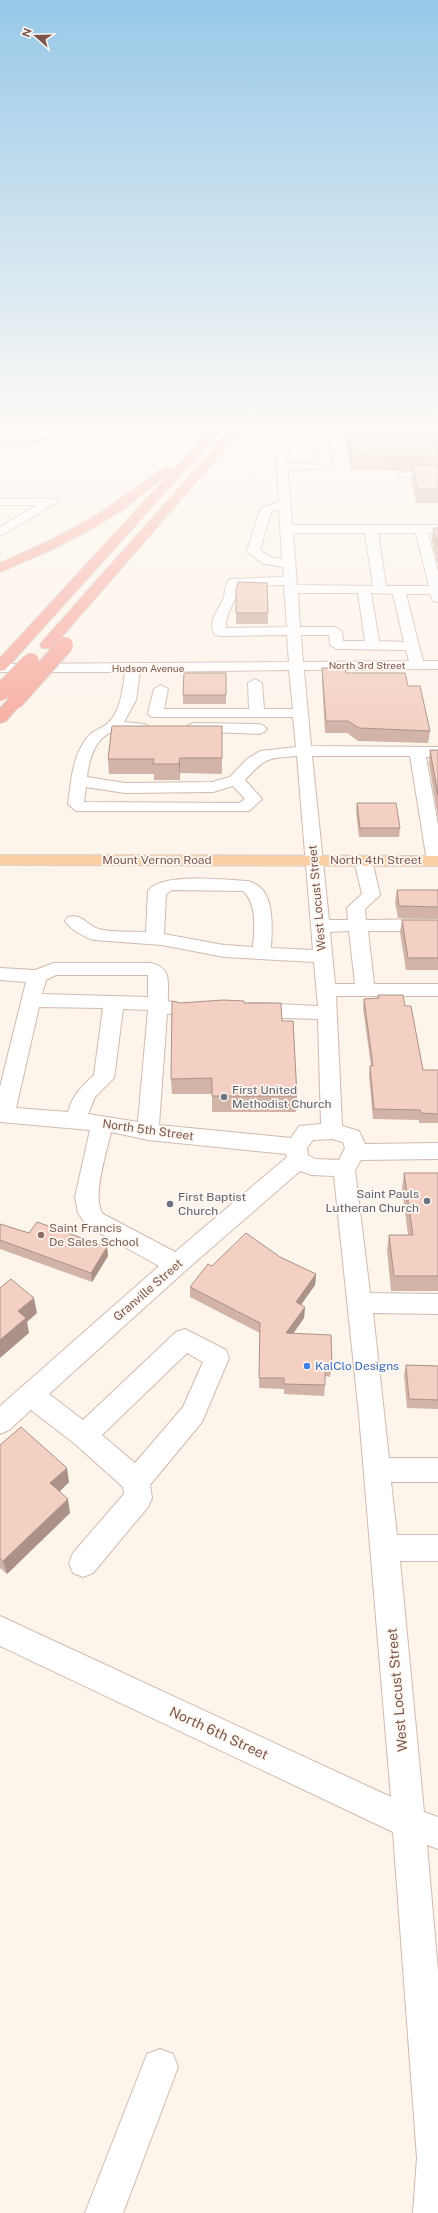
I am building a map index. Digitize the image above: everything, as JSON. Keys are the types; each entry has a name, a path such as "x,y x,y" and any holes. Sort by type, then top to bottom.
{"highway":[{"path":"0,568 51,546 80,530"},
{"path":"0,668 124,530"},
{"path":"0,694 81,608 149,530"},
{"path":"0,718 65,645 82,622 81,608"}],"main road":[{"name":"Mount Vernon Road","path":"0,860 314,860"},
{"name":"North 4th Street","path":"314,860 437,861"}],"street":[{"path":"260,530 253,551 266,560 290,564"},
{"name":"West Locust Street","path":"288,530 296,665 328,1013 332,1131"},
{"path":"371,530 380,591"},
{"path":"412,646 337,646 335,632 220,632 218,624 221,614 230,602 232,585 235,582 364,591 400,590 437,593 421,530"},
{"path":"400,590 416,665"},
{"path":"364,591 373,646"},
{"name":"North 3rd Street","path":"296,665 438,665"},
{"name":"Hudson Avenue","path":"0,668 221,668 296,665"},
{"path":"133,668 129,700 113,727 92,741 81,760 76,804 82,808 243,808 254,799 236,780"},
{"path":"254,683 257,713"},
{"path":"161,689 155,713 301,713"},
{"path":"113,727 259,729"},
{"path":"79,782 92,782 125,788 213,787 236,780 253,762 265,754 304,751 438,752"},
{"path":"417,752 437,861"},
{"path":"363,860 371,895 356,908 365,990"},
{"path":"155,938 157,891 169,885 248,886 257,892 261,902 262,953"},
{"path":"74,920 94,934 155,938 224,951 322,957"},
{"path":"320,926 438,925"},
{"path":"0,974 37,976 54,969 154,970 157,972 158,1007 148,1132"},
{"path":"2,1114 37,976"},
{"path":"326,990 438,990"},
{"path":"31,1000 143,1003 158,1007 187,1010"},
{"path":"76,1121 80,1105 88,1092 104,1078 114,1002"},
{"path":"231,1009 328,1013"},
{"name":"North 5th Street","path":"2,1114 102,1123 148,1132 297,1154 312,1167 350,1160"},
{"path":"102,1123 86,1197 89,1213 95,1220 177,1264"},
{"path":"332,1131 351,1137 350,1160 438,1151"},
{"name":"Granville Street","path":"0,1422 177,1264 297,1154 307,1132 332,1131"},
{"name":"West Locust Street","path":"350,1160 361,1303 385,1548 423,1828 436,2158 432,2213"},
{"path":"361,1303 438,1304"},
{"path":"84,1436 185,1339 217,1358 193,1414 136,1481"},
{"path":"30,1394 84,1436 136,1481 138,1498 83,1564"},
{"path":"377,1470 438,1470"},
{"path":"385,1548 438,1548"},
{"name":"North 6th Street","path":"0,1631 423,1828"},
{"path":"104,2213 160,2067"}],"building":[{"path":"434,530 438,530 438,546"},
{"path":"238,582 267,583 268,613 236,613 236,590"},
{"path":"322,668 345,668 346,673 405,673 408,686 420,686 430,731 359,728 348,721 326,721"},
{"path":"184,673 226,673 226,695 183,695"},
{"path":"112,726 222,726 222,758 180,758 179,764 153,764 154,759 108,759"},
{"path":"430,750 438,750 438,795"},
{"path":"357,803 396,803 400,828 360,828"},
{"path":"397,890 438,890 438,907 399,906"},
{"path":"402,920 438,920 438,958 408,958"},
{"path":"378,995 403,995 405,1006 411,1006 423,1070 438,1070 438,1114 421,1113 420,1110 374,1109 370,1066 373,1066 364,999 379,998"},
{"path":"223,1000 244,1001 244,1003 281,1003 282,1021 293,1021 297,1096 212,1096 212,1078 171,1079 172,1001 180,1003"},
{"path":"404,1173 438,1173 438,1276 394,1276 389,1235 413,1235"},
{"path":"37,1222 107,1247 91,1273 0,1240 0,1224 29,1233"},
{"path":"246,1233 280,1257 316,1274 296,1302 305,1307 286,1333 331,1335 332,1366 325,1366 325,1385 284,1384 284,1378 259,1378 260,1323 190,1287 208,1264 212,1266"},
{"path":"11,1279 34,1298 18,1311 26,1318 0,1340 0,1288"},
{"path":"406,1365 438,1366 438,1400 409,1399"},
{"path":"21,1427 67,1468 50,1483 68,1499 3,1561 0,1558 0,1445"}],"place":[{"name":"First United Methodist Church","path":"224,1097"},
{"name":"Saint Pauls Lutheran Church","path":"427,1201"},
{"name":"First Baptist Church","path":"170,1204"},
{"name":"Saint Francis De Sales School","path":"41,1235"},
{"name":"KalClo Designs","path":"307,1366"}]}
